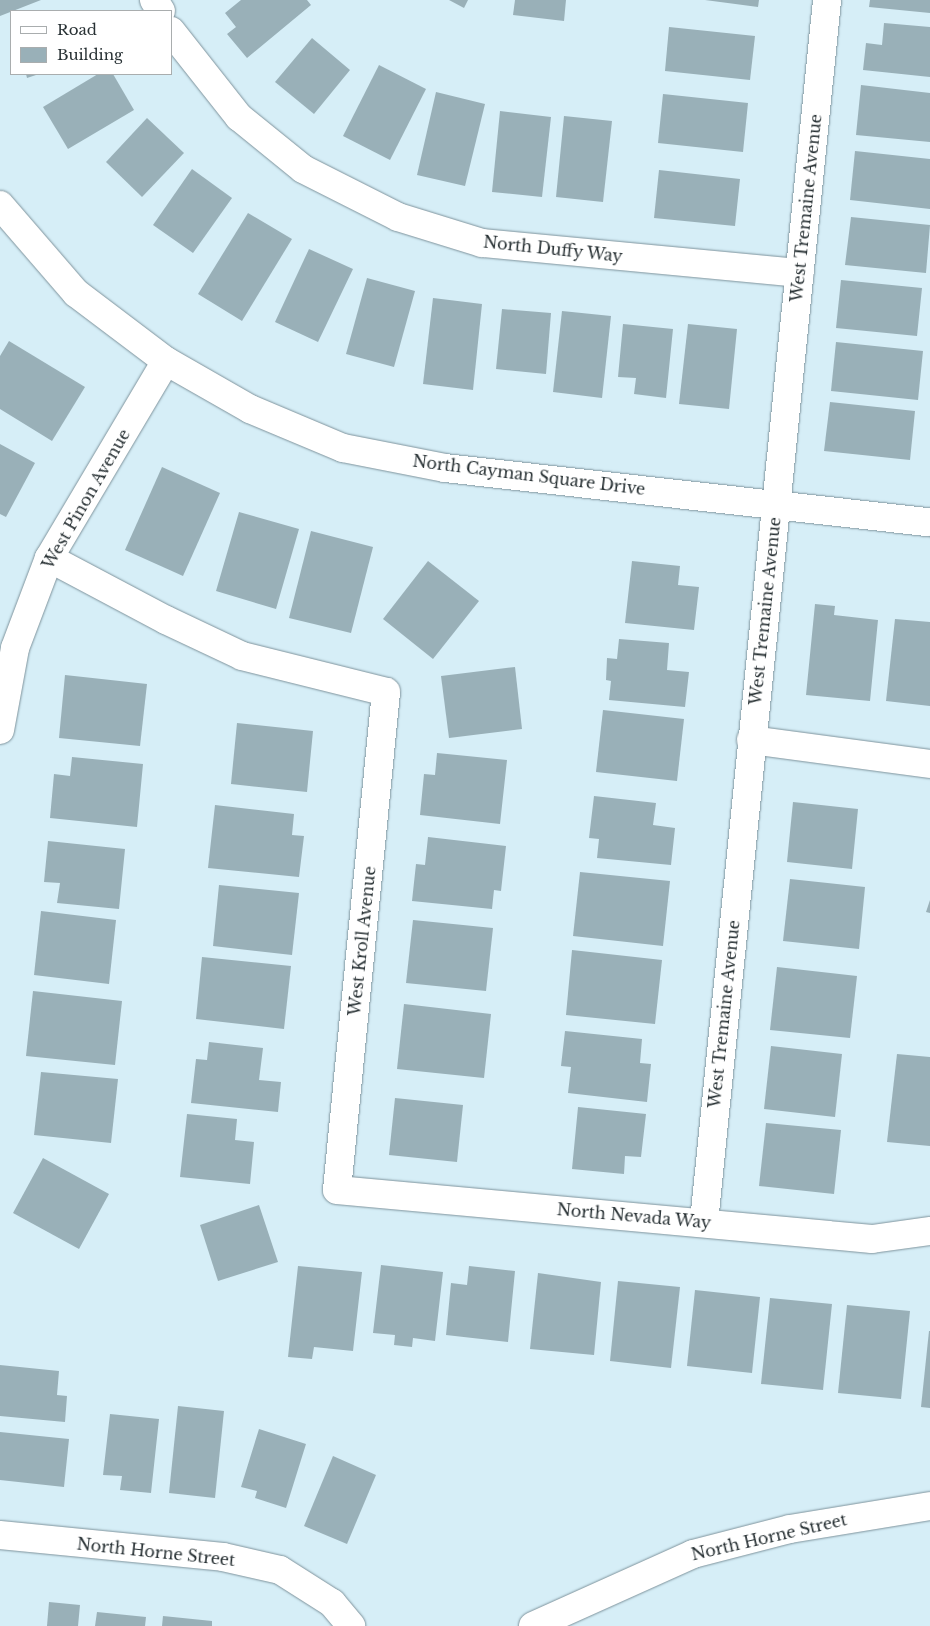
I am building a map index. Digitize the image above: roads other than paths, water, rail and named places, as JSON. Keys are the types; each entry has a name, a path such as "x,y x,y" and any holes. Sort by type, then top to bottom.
{"street":[{"name":"West Tremaine Avenue","path":"704,1222 751,740 827,0"},
{"name":"North Duffy Way","path":"172,32 239,117 303,169 398,217 482,243 800,273"},
{"name":"North Cayman Square Drive","path":"0,205 76,293 166,361 250,409 343,448 444,468 776,503 930,522"},
{"name":"West Pinon Avenue","path":"0,730 15,648 49,558 166,361"},
{"name":"West Kroll Avenue","path":"49,558 166,620 242,656 386,692 337,1190"},
{"path":"751,740 930,764"},
{"name":"North Nevada Way","path":"337,1190 704,1222 872,1239 930,1231"},
{"name":"North Horne Street","path":"533,1626 693,1554 790,1529 930,1506"},
{"name":"North Horne Street","path":"0,1535 223,1557 280,1570 332,1603 351,1626"}]}
